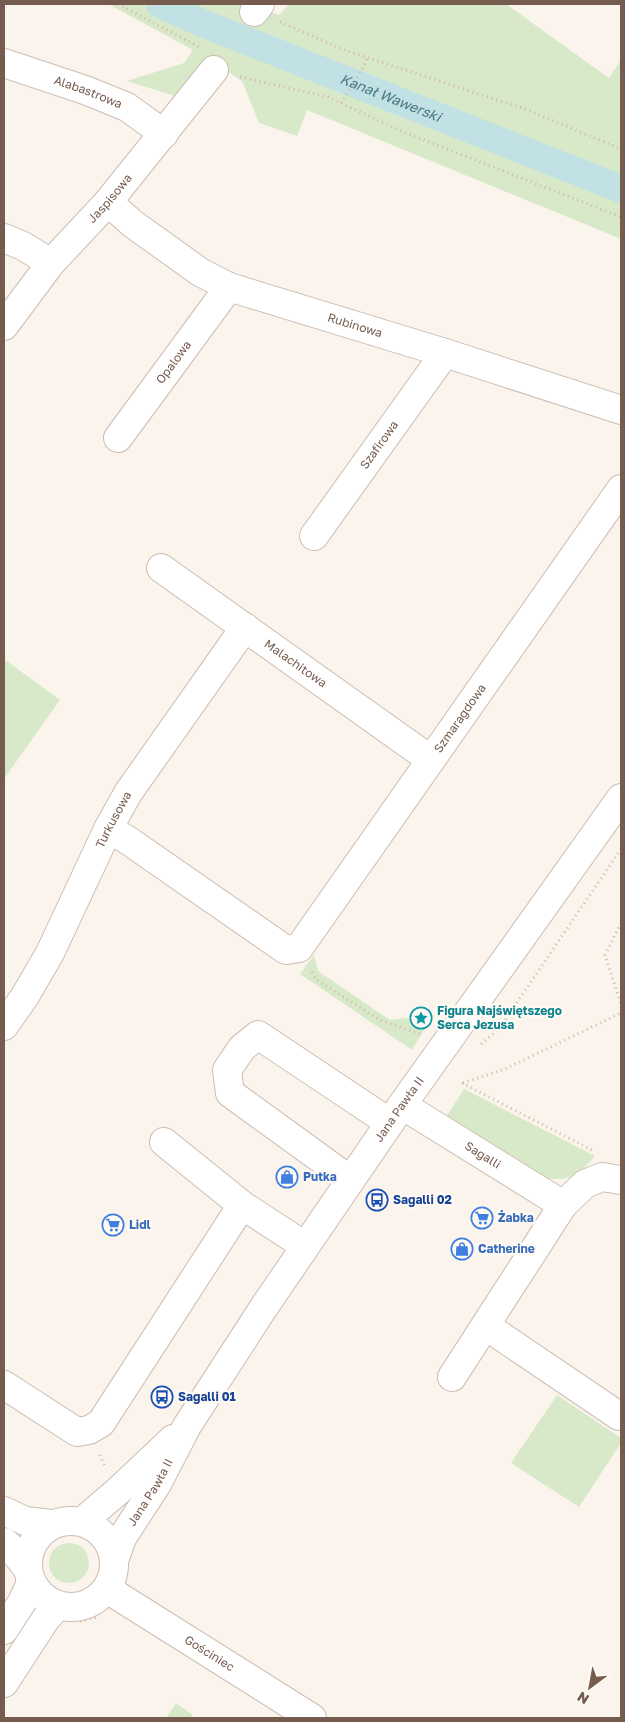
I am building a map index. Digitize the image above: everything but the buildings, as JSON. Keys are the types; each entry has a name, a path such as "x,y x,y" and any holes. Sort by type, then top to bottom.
{"street":[{"name":"Alabastrowa","path":"4,63 85,90 127,107 164,134"},
{"name":"Jaspisowa","path":"4,326 51,263 108,202 214,70"},
{"name":"Rubinowa","path":"108,202 133,224 200,272 229,287 445,353 621,410"},
{"path":"4,238 23,246 51,263"},
{"name":"Opalowa","path":"118,438 229,287"},
{"name":"Szafirowa","path":"314,536 445,353"},
{"name":"Szmaragdowa","path":"299,948 621,489"},
{"name":"Malachitowa","path":"161,568 431,760"},
{"name":"Turkusowa","path":"4,1026 25,996 50,953 108,829 128,793 245,627"},
{"name":"Jana Pawła II","path":"114,1558 122,1538 157,1484 187,1426 305,1246 396,1114 621,798"},
{"path":"108,829 126,839 286,950 299,948"},
{"name":"Sagalli","path":"350,1180 230,1093 227,1070 242,1048 258,1035 396,1114 563,1205"},
{"path":"164,1142 242,1205 305,1246"},
{"path":"452,1377 563,1205 585,1184 602,1177 621,1180"},
{"path":"4,1385 77,1432 89,1430 101,1423 242,1205"},
{"path":"486,1326 619,1416"},
{"name":"Jana Pawła II","path":"82,1521 118,1492 187,1426"},
{"path":"4,1511 25,1521 51,1524 68,1520 82,1521 98,1530 109,1542 114,1558 114,1574 107,1589 95,1600 82,1606 58,1605 46,1600 11,1548 4,1542"},
{"path":"4,1630 22,1602 29,1576 27,1560 31,1545 39,1534 51,1524"},
{"name":"Gościniec","path":"107,1589 308,1717"},
{"path":"4,1683 45,1620 58,1605"}],"path":[{"path":"118,4 208,52 214,70 328,97 401,131 621,217"},
{"path":"257,8 347,51 524,109 621,149"},
{"path":"341,103 368,58"},
{"path":"479,1045 499,1030 621,849"},
{"path":"621,923 605,955 621,1004"},
{"path":"299,948 317,980 380,1020 422,1034"},
{"path":"595,1151 462,1083 505,1069 621,1013"}],"green space":[{"path":"108,4 245,4 279,15 289,4 506,4 609,78 621,60 621,239 307,110 297,136 259,123 242,81 208,59 181,98 127,81 184,63 193,50"},
{"path":"4,659 60,700 4,779"},
{"path":"314,955 318,971 390,1020 407,1018 425,1028 412,1050 300,974"},
{"path":"464,1089 595,1156 579,1174 563,1179 543,1179 446,1117"},
{"path":"557,1395 621,1438 621,1443 579,1507 511,1463"},
{"path":"65,1543 73,1543 80,1546 86,1552 89,1563 86,1574 80,1580 73,1583 65,1583 58,1580 52,1574 49,1567 49,1559 52,1552 58,1546"},
{"path":"176,1703 193,1715 190,1718 166,1718"}],"waterway":[{"name":"Kanał Wawerski","path":"160,4 202,23 621,189"}],"place":[{"name":"Figura Najświętszego Serca Jezusa","path":"421,1018"},
{"name":"Putka","path":"287,1177"},
{"name":"Sagalli 02","path":"377,1200"},
{"name":"Żabka","path":"482,1218"},
{"name":"Lidl","path":"113,1225"},
{"name":"Catherine","path":"462,1249"},
{"name":"Sagalli 01","path":"162,1397"}]}
